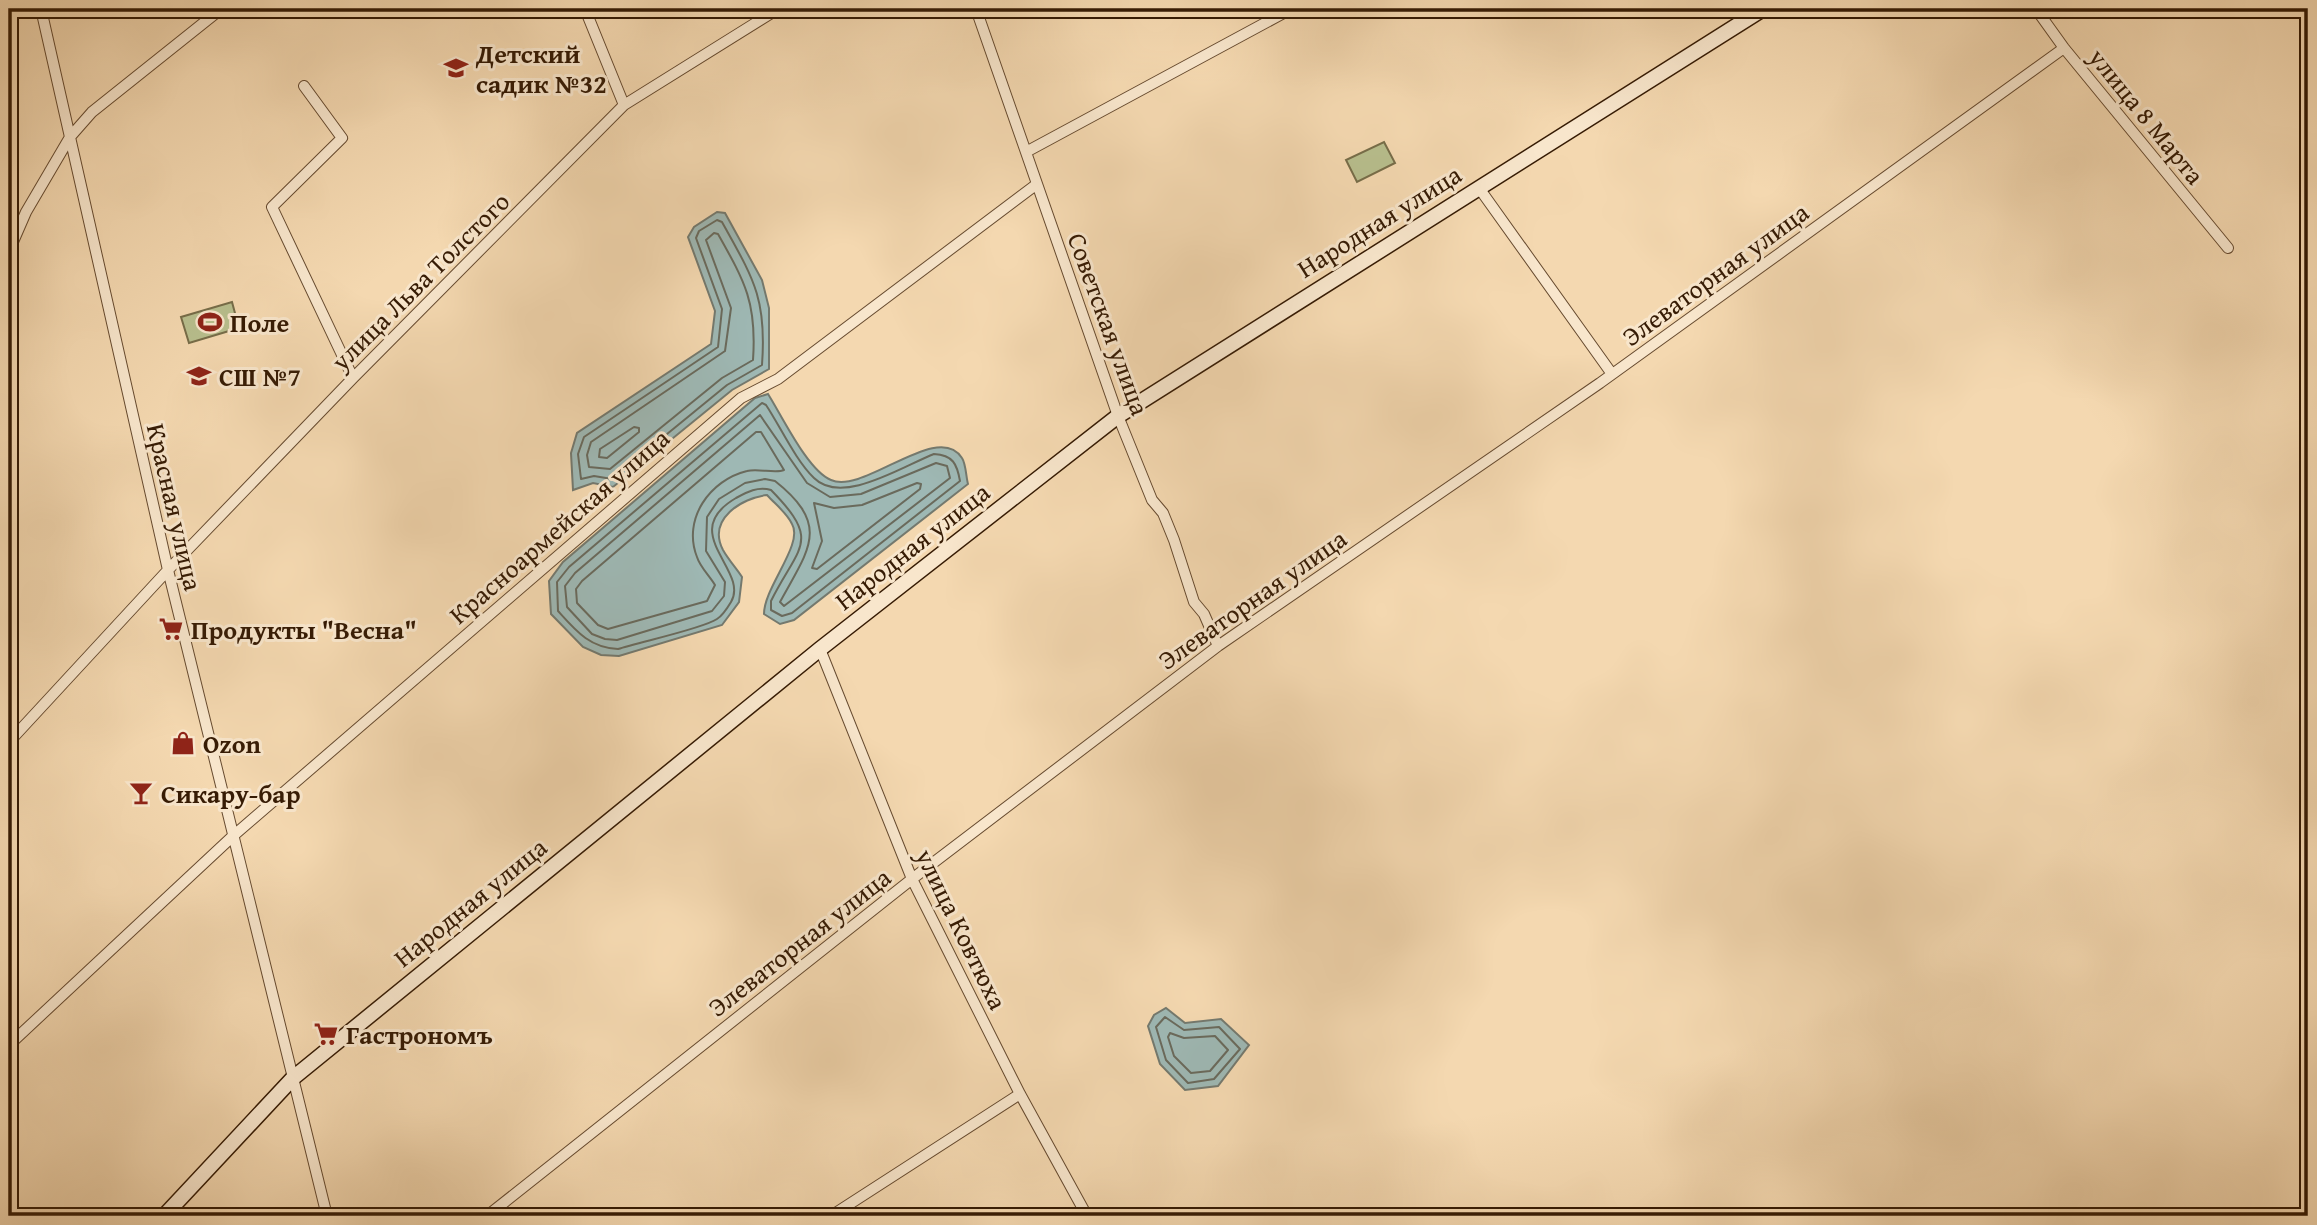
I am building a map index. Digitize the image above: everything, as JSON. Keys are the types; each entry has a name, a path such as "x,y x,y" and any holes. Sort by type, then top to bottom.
{"main road":[{"name":"Народная улица","path":"164,1216 293,1078 820,649 1118,416 1763,9"}],"street":[{"name":"Красная улица","path":"41,9 168,570 327,1216"},
{"path":"9,251 26,212 71,137 92,112 222,9"},
{"path":"585,9 624,105"},
{"name":"улица Льва Толстого","path":"9,742 168,570 624,105 778,9"},
{"name":"Советская улица","path":"976,9 1118,416 1152,500 1163,513 1174,540 1194,603 1204,614 1218,646"},
{"path":"1026,152 1291,9"},
{"name":"улица 8 Марта","path":"2036,9 2064,48 2228,248"},
{"name":"Элеваторная улица","path":"487,1216 912,880 1218,646 1612,374 2064,48"},
{"path":"304,86 342,138 272,206 354,378"},
{"name":"Красноармейская улица","path":"9,1045 233,836 741,398 778,379 1037,184"},
{"path":"1479,188 1612,374"},
{"name":"улица Ковтюха","path":"820,649 912,880 1020,1094 1087,1216"},
{"path":"831,1216 1020,1094"}],"green space":[{"path":"1384,142 1395,163 1357,182 1346,160"},
{"name":"Поле","path":"232,302 239,328 189,343 181,317"}],"water":[{"path":"717,212 725,213 762,280 769,308 769,369 732,390 613,487 593,483 573,490 571,453 577,433 711,344 715,311 688,237 694,227"},
{"path":"768,394 813,466 831,480 845,482 862,478 919,452 936,448 951,449 962,458 968,484 794,620 780,624 764,614 770,591 793,543 792,524 767,495 747,500 730,512 720,529 719,539 723,550 742,577 739,602 722,625 619,656 601,655 583,647 551,614 549,581 563,562 755,398"},
{"path":"1166,1008 1185,1023 1221,1019 1249,1045 1218,1086 1185,1090 1160,1064 1148,1026 1154,1015"}],"place":[{"name":"Детский садик №32","path":"456,68"},
{"name":"Поле","path":"210,322"},
{"name":"СШ №7","path":"199,376"},
{"name":"Продукты \"Весна\"","path":"171,629"},
{"name":"Ozon","path":"183,743"},
{"name":"Сикару-бар","path":"141,793"},
{"name":"Гастрономъ","path":"326,1034"}]}
